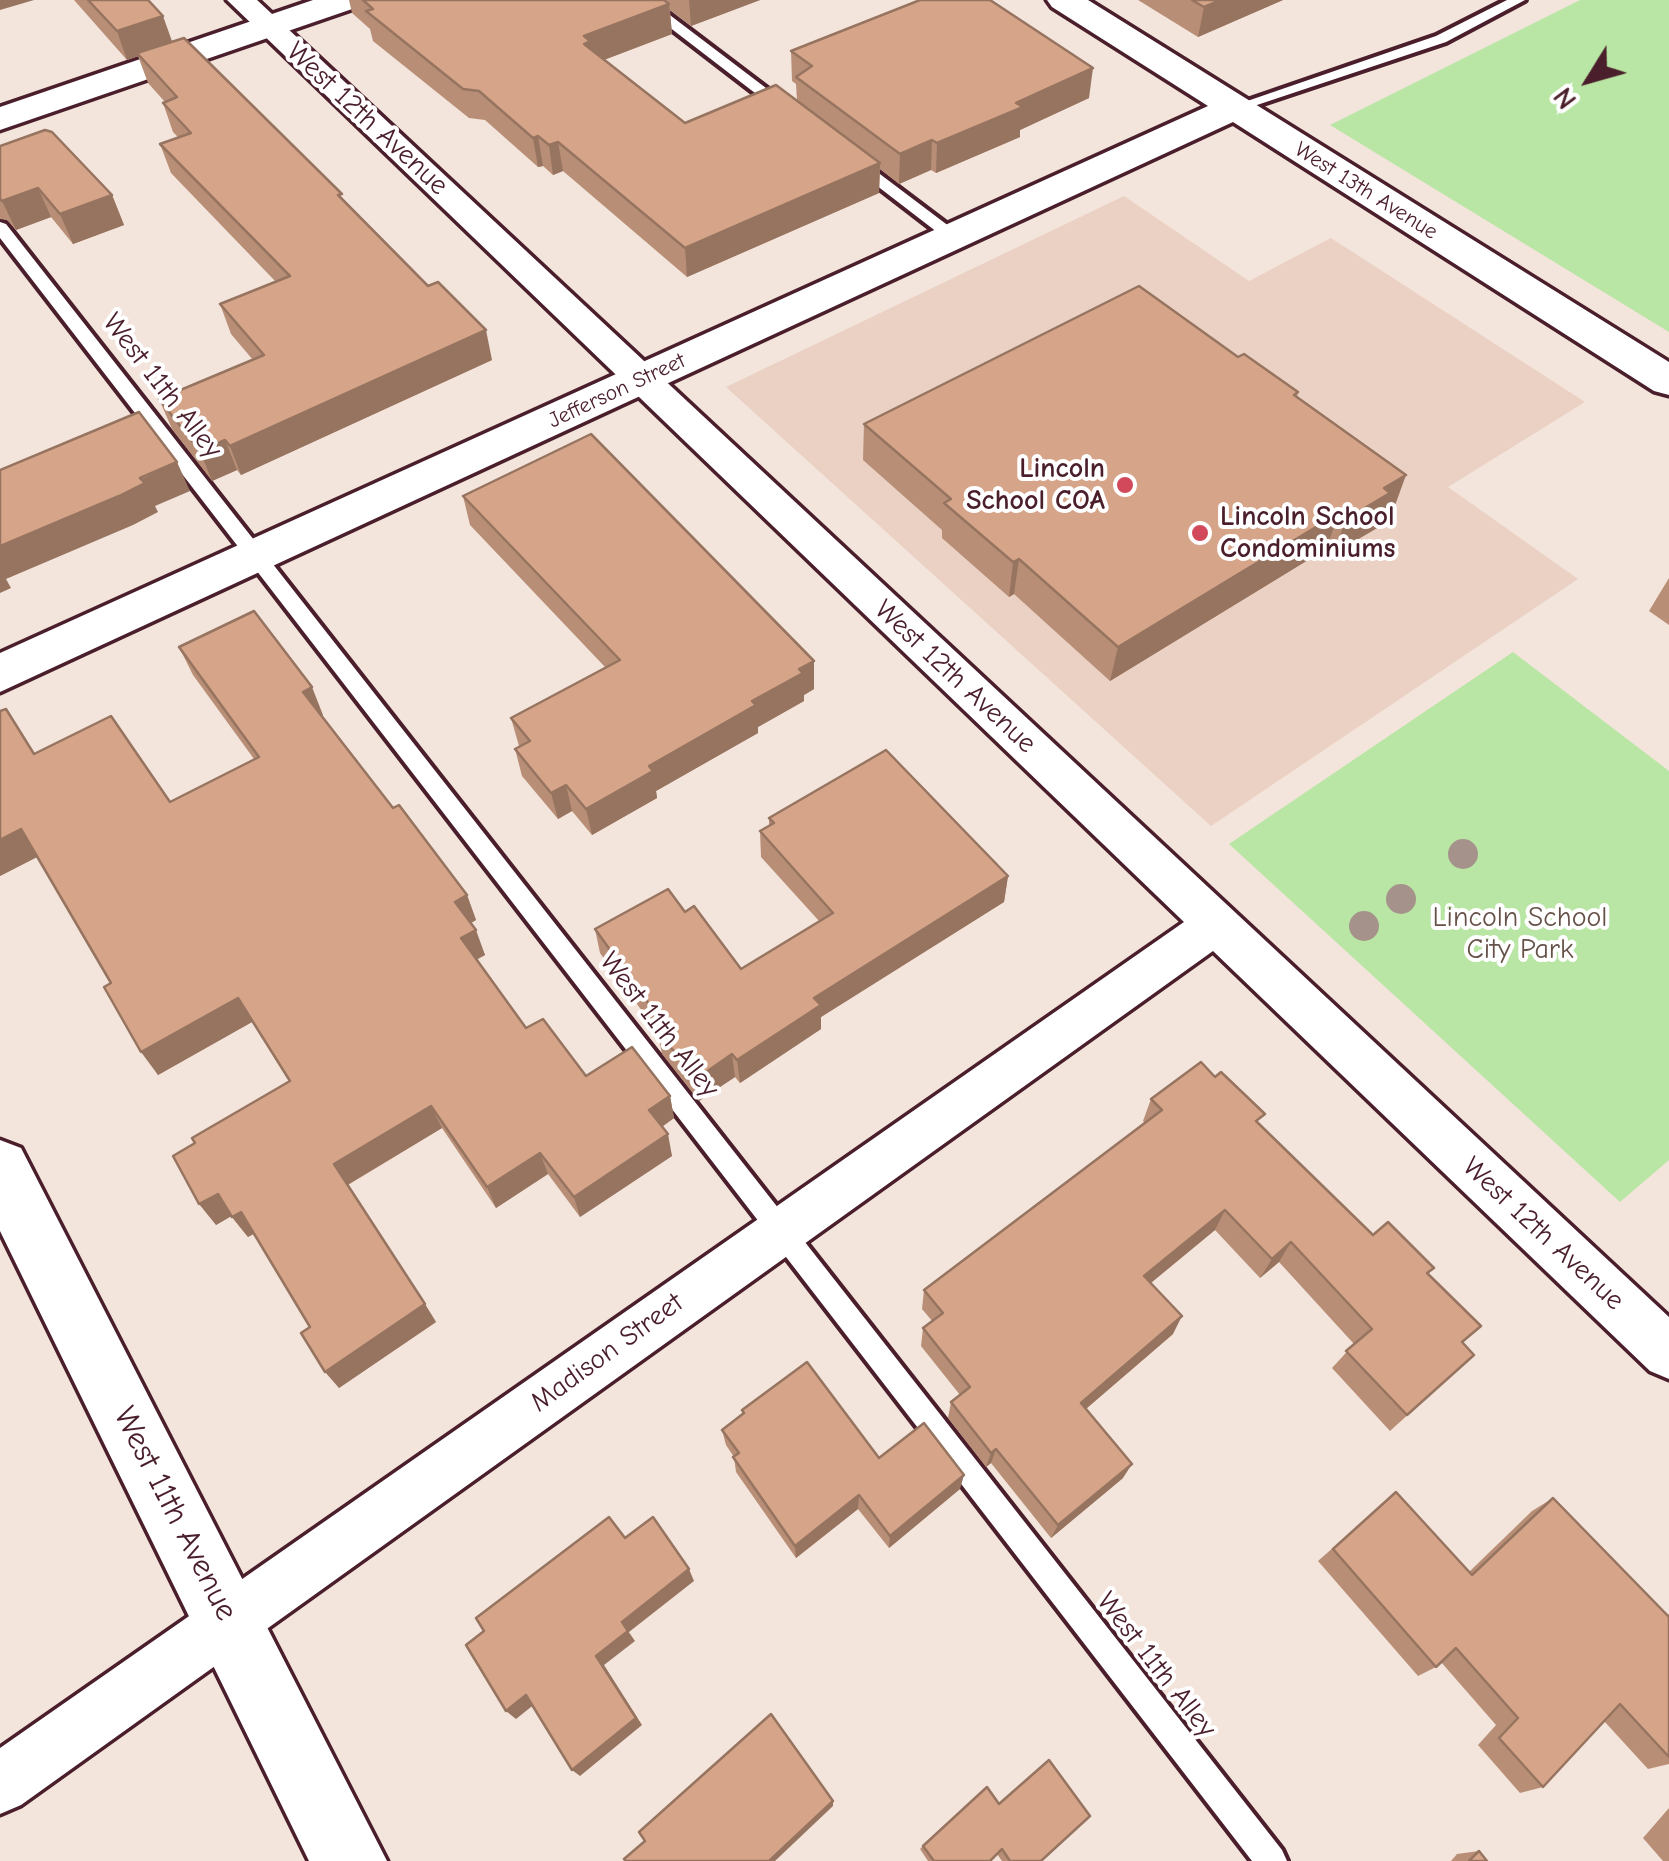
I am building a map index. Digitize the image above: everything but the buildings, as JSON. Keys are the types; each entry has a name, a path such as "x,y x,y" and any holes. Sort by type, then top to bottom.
{"main road":[{"path":"0,119 255,13 346,0"},
{"name":"West 13th Avenue","path":"1064,0 1669,382"},
{"name":"Jefferson Street","path":"0,674 1234,108"},
{"name":"West 11th Avenue","path":"0,1168 349,1861"}],"street":[{"name":"West 12th Avenue","path":"255,13 1669,1353"},
{"name":"Madison Street","path":"0,1784 1216,924"}],"lane":[{"path":"642,0 805,124"},
{"path":"1234,108 1441,39 1518,0"},
{"path":"834,146 952,236"},
{"name":"West 11th Alley","path":"0,226 1271,1861"}],"shaded area":[{"name":"Lincoln School Condominiums","path":"1124,196 1249,281 1331,238 1585,402 1448,487 1578,579 1211,826 726,387"}],"green space":[{"path":"1580,0 1669,0 1669,332 1330,125"},
{"name":"Lincoln School City Park","path":"1513,652 1669,771 1669,1160 1620,1202 1229,844"}],"place":[{"name":"Lincoln School COA","path":"1125,485"},
{"name":"Lincoln School Condominiums","path":"1200,533"}]}
